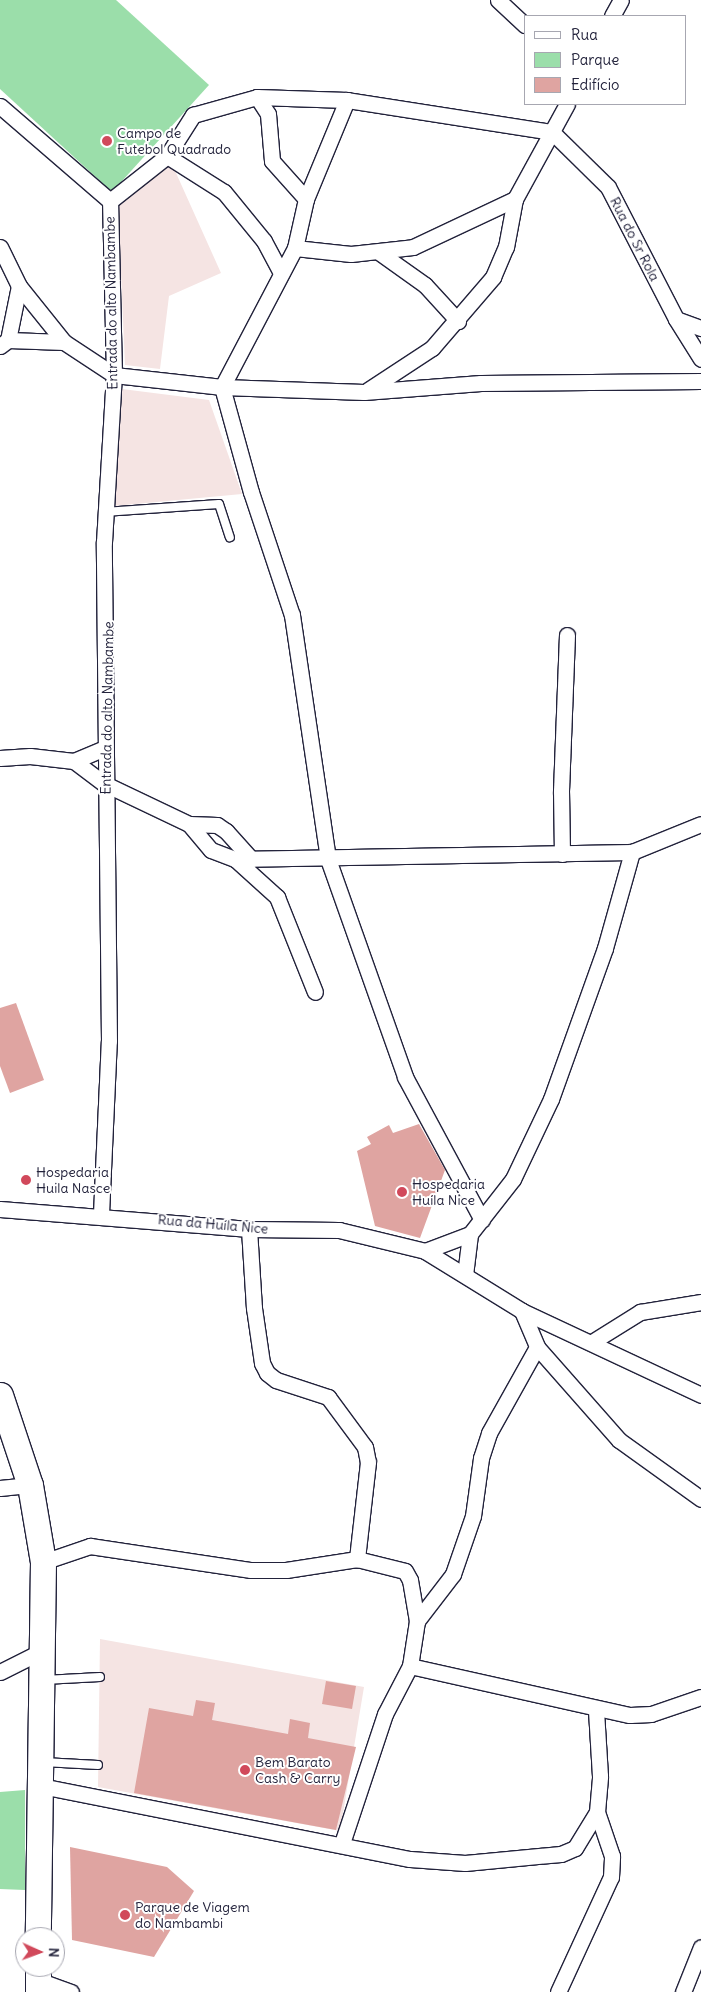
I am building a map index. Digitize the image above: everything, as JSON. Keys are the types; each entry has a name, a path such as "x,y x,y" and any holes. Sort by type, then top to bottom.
{"main road":[{"path":"0,1394 30,1485 43,1562 44,1650 38,1927"}],"street":[{"path":"498,0 524,24"},
{"path":"612,15 620,0"},
{"path":"257,97 268,114 272,160 306,199"},
{"path":"0,106 110,201 167,156 193,115 257,97 347,100 552,132"},
{"path":"347,100 306,199 295,248 280,271 270,301 222,387 251,492 292,616 328,859 405,1077 482,1220"},
{"path":"364,392 432,348 458,321 494,277 506,247 515,199 566,105"},
{"name":"Rua do Sr Rola","path":"552,132 608,187 676,319 701,359"},
{"path":"167,156 224,192 264,241 280,271"},
{"path":"295,248 380,253 413,247 450,232 515,199"},
{"name":"Entrada do alto Nambambe","path":"100,1214 109,1041 104,748 108,611 104,512 114,375 110,201"},
{"path":"0,247 19,286 64,342 114,375 222,387 364,392 481,383 701,381"},
{"path":"380,253 425,285 458,321"},
{"path":"19,286 4,343 64,342"},
{"path":"676,319 701,328"},
{"path":"562,854 560,791 568,635"},
{"path":"0,758 30,756 74,761 104,748"},
{"path":"74,761 105,784 189,824 221,828 251,858"},
{"path":"189,824 211,850 235,859 277,897 315,992"},
{"path":"235,859 328,859 632,852 701,824"},
{"path":"425,1251 470,1234 513,1179 551,1099 606,948 632,852"},
{"name":"Rua da Huíla Nice","path":"0,1209 100,1214 249,1229 339,1230 425,1251 522,1311 592,1342 701,1395"},
{"path":"249,1229 254,1308 262,1363 267,1373 276,1380 328,1397 365,1447 368,1462 357,1559"},
{"path":"465,1275 470,1234"},
{"path":"592,1342 640,1312 701,1302"},
{"path":"522,1311 536,1347 619,1440 701,1499"},
{"path":"416,1620 453,1574 474,1516 481,1458 489,1433 536,1347"},
{"path":"0,1488 30,1485"},
{"path":"43,1562 90,1546 251,1570 286,1570 357,1559 405,1571 410,1580 416,1620 410,1666 385,1714 342,1843"},
{"path":"0,1672 44,1650"},
{"path":"410,1666 596,1710 630,1715 651,1714 701,1697"},
{"path":"558,1992 611,1877 612,1856 597,1812 600,1776 596,1710"},
{"path":"41,1774 410,1859 466,1863 561,1854 575,1848 597,1812"},
{"path":"683,1992 701,1947"},
{"path":"38,1980 71,1992"}],"lane":[{"path":"104,512 219,504 230,537"},
{"path":"43,1680 100,1677"},
{"path":"41,1774 98,1765"}],"shaded area":[{"path":"172,164 221,273 169,296 160,369 125,365 118,205"},
{"path":"122,389 209,400 242,494 114,506"},
{"path":"100,1639 364,1687 340,1831 98,1787"}],"green space":[{"name":"Campo de Futebol Quadrado","path":"0,0 116,0 209,85 112,192 0,89"},
{"path":"25,1790 25,1890 0,1889 0,1792"}],"building":[{"path":"16,1003 44,1080 10,1093 0,1066 0,1008"},
{"name":"Hospedaria Huíla Nice","path":"419,1124 445,1170 420,1238 375,1226 357,1151 371,1144 367,1137 389,1125 393,1133"},
{"path":"326,1681 356,1686 352,1709 322,1704"},
{"name":"Bem Barato Cash & Carry","path":"196,1700 215,1703 212,1720 288,1734 290,1719 310,1723 308,1738 356,1747 336,1830 134,1793 149,1708 193,1716"},
{"name":"Parque de Viagem do Nambambi","path":"70,1847 167,1867 194,1891 154,1957 72,1940"}],"place":[{"name":"Campo de Futebol Quadrado","path":"107,141"},
{"name":"Hospedaria Huila Nasce","path":"26,1180"},
{"name":"Hospedaria Huíla Nice","path":"402,1192"},
{"name":"Bem Barato Cash & Carry","path":"245,1770"},
{"name":"Parque de Viagem do Nambambi","path":"125,1915"}]}
